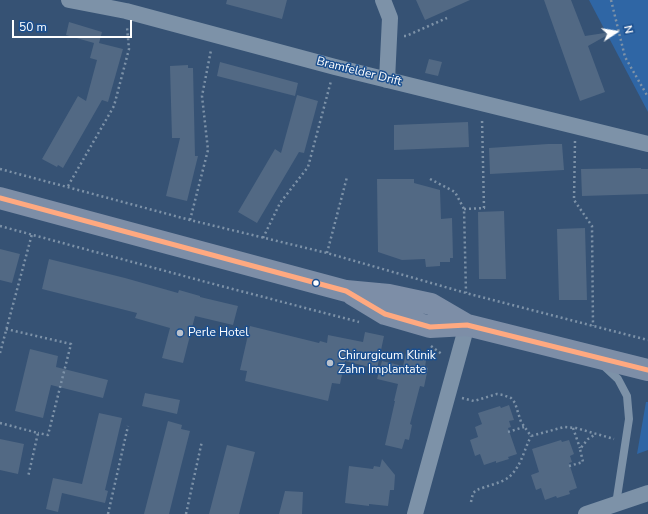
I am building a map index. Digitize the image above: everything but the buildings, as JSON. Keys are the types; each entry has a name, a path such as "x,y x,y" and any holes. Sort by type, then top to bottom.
{"main road":[{"path":"0,198 346,291 389,295 431,304 467,325 648,370"}],"street":[{"name":"Bramfelder Drift","path":"70,0 126,11 335,67 648,144"},
{"path":"383,0 390,18 387,80"},
{"path":"415,514 467,325"},
{"path":"586,514 648,493"}],"lane":[{"path":"593,356 618,379 627,396 629,419 616,504"}],"path":[{"path":"611,0 625,57 648,97"},
{"path":"68,186 114,106 129,49 126,11"},
{"path":"389,35 406,36 447,18"},
{"path":"190,220 208,150 202,96 214,35"},
{"path":"263,238 280,203 308,167 335,67"},
{"path":"464,209 484,208 481,103"},
{"path":"575,126 574,200 592,226 593,326"},
{"path":"0,168 190,220 327,253 466,292 648,340"},
{"path":"327,253 347,177"},
{"path":"430,179 455,192 464,209 466,292"},
{"path":"0,226 362,323"},
{"path":"0,353 32,234"},
{"path":"0,423 48,435 71,344 6,328"},
{"path":"428,343 444,355"},
{"path":"464,398 474,401 497,394 511,398 515,403 524,426 531,436"},
{"path":"108,514 128,426"},
{"path":"508,432 524,426"},
{"path":"471,502 473,493 477,490 509,477 522,460 531,436 564,427 613,438"},
{"path":"569,466 583,462 573,428"},
{"path":"28,477 38,433"},
{"path":"580,449 588,439 597,434"},
{"path":"186,514 202,441"}],"shaded area":[{"path":"589,0 648,0 648,112"},
{"path":"646,402 648,402 648,450 637,454"}],"transit line":[{"path":"0,198 346,291 385,314 430,327 467,325 648,370"}],"place":[{"name":"Perle Hotel","path":"180,333"},
{"name":"Chirurgicum Klinik Zahn Implantate","path":"330,363"}]}
